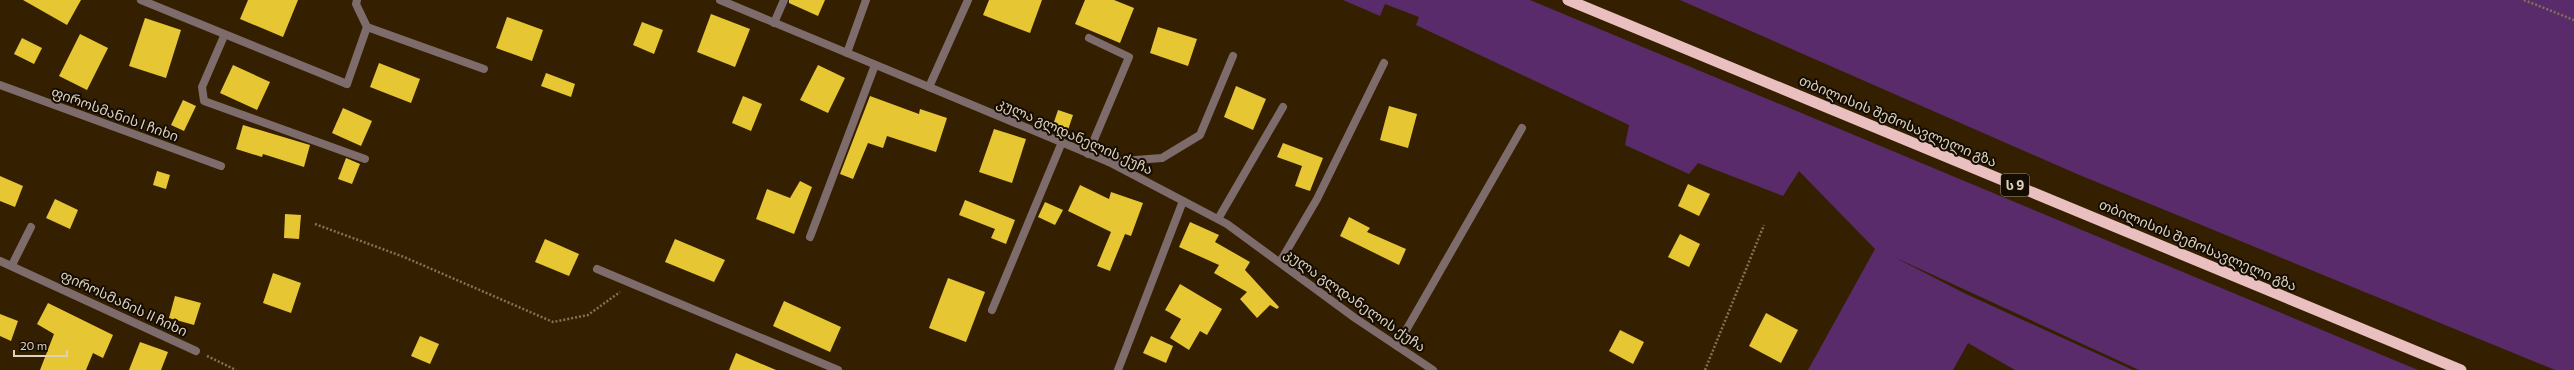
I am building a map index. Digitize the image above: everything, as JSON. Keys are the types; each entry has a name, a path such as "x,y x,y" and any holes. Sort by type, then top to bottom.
{"highway":[{"name":"თბილისის შემოსავლელი გზა","path":"1568,0 2461,370"}],"street":[{"path":"141,0 224,36 347,84 368,27"},
{"path":"357,0 356,4 368,27 484,69"},
{"name":"კულა გლდანელის ქუჩა","path":"720,0 1109,162 1183,200 1218,219 1433,370"},
{"path":"774,22 784,0"},
{"path":"846,53 866,0"},
{"path":"929,87 968,0"},
{"path":"224,36 202,87 204,101 365,159"},
{"path":"1088,154 1128,57 1090,38"},
{"path":"1109,162 1162,158 1200,135 1233,56"},
{"path":"1280,262 1317,199 1384,64"},
{"path":"810,237 875,65"},
{"name":"ფიროსმანის I ჩიხი","path":"0,85 221,166"},
{"path":"1218,219 1283,107"},
{"path":"1397,346 1522,128"},
{"path":"992,310 1062,142"},
{"path":"1118,370 1183,200"},
{"path":"12,265 31,227"},
{"name":"ფიროსმანის II ჩიხი","path":"0,261 12,265 196,351"},
{"path":"597,269 838,370"}],"path":[{"path":"2524,0 2574,20"},
{"path":"315,224 404,257 553,322 588,316 631,283"},
{"path":"1705,370 1764,225"},
{"name":"ფიროსმანის II ჩიხი","path":"196,351 236,370"}],"shaded area":[{"path":"1343,0 1530,0 2418,370 2139,370 1894,257 1966,294 2133,370 2015,370 1968,343 1953,370 1808,370 1875,249 1799,171 1783,196 1698,163 1689,174 1625,145 1629,125 1416,25 1419,17 1385,4 1380,16"},
{"path":"1680,0 2574,0 2574,370 2555,370 2077,174"}],"building":[{"path":"23,0 81,0 67,25"},
{"path":"248,0 298,0 283,37 240,19"},
{"path":"789,0 825,0 818,16 789,3"},
{"path":"989,0 1042,0 1030,33 983,15"},
{"path":"1085,0 1114,0 1134,8 1120,43 1075,24"},
{"path":"711,14 750,29 735,67 697,52"},
{"path":"507,17 543,30 532,61 496,48"},
{"path":"145,18 181,30 166,78 129,66"},
{"path":"642,22 663,30 654,54 633,45"},
{"path":"1158,27 1197,39 1188,66 1150,53"},
{"path":"80,34 108,48 87,90 59,76"},
{"path":"22,38 42,48 34,64 14,54"},
{"path":"379,63 420,79 411,103 370,87"},
{"path":"233,65 270,82 257,110 220,93"},
{"path":"818,65 845,78 828,113 800,100"},
{"path":"546,73 575,84 571,97 541,86"},
{"path":"1236,86 1266,99 1253,130 1224,117"},
{"path":"743,96 762,104 751,131 732,123"},
{"path":"870,96 919,114 920,109 947,118 936,152 887,136 883,148 868,143 853,179 840,174"},
{"path":"183,100 196,106 184,131 171,125"},
{"path":"1389,106 1417,114 1408,148 1380,140"},
{"path":"343,108 372,121 361,146 332,133"},
{"path":"1058,110 1073,115 1068,130 1053,125"},
{"path":"243,125 310,145 304,167 263,154 262,157 236,149"},
{"path":"994,129 1026,139 1012,183 979,172"},
{"path":"1283,143 1323,158 1310,191 1295,186 1302,166 1277,157"},
{"path":"346,158 360,164 352,184 338,179"},
{"path":"157,171 170,175 166,189 153,185"},
{"path":"0,176 23,186 15,207 0,201"},
{"path":"800,181 812,187 794,234 756,219 767,189 790,198"},
{"path":"1688,184 1710,194 1699,216 1678,206"},
{"path":"1080,185 1109,199 1111,192 1143,203 1131,236 1125,234 1110,271 1097,266 1111,232 1068,211"},
{"path":"55,199 78,210 70,229 46,218"},
{"path":"965,200 1015,220 1006,244 991,238 995,229 959,215"},
{"path":"1045,202 1063,210 1055,225 1038,217"},
{"path":"285,214 301,215 299,239 284,238"},
{"path":"1349,217 1370,228 1367,232 1406,249 1399,265 1340,236"},
{"path":"1190,222 1219,235 1215,242 1250,262 1245,270 1279,307 1277,309 1270,305 1257,318 1240,299 1247,292 1214,273 1219,265 1179,247"},
{"path":"1680,234 1700,244 1689,267 1668,257"},
{"path":"545,239 579,254 569,276 535,262"},
{"path":"675,239 725,260 714,282 665,262"},
{"path":"273,273 301,283 291,313 263,303"},
{"path":"948,278 985,292 966,342 929,328"},
{"path":"1180,284 1222,309 1207,335 1200,331 1189,350 1170,338 1181,319 1165,310"},
{"path":"175,296 201,303 194,325 169,318"},
{"path":"784,301 841,327 830,352 773,326"},
{"path":"48,303 113,335 103,358 93,353 86,370 40,370 54,334 37,324"},
{"path":"1766,313 1798,330 1781,363 1749,346"},
{"path":"0,314 18,321 11,341 0,336"},
{"path":"1620,330 1644,342 1633,364 1609,351"},
{"path":"420,336 439,344 430,364 411,356"},
{"path":"1151,336 1173,346 1166,363 1143,353"},
{"path":"140,342 168,352 161,370 129,370"},
{"path":"736,353 776,370 729,370"}]}
